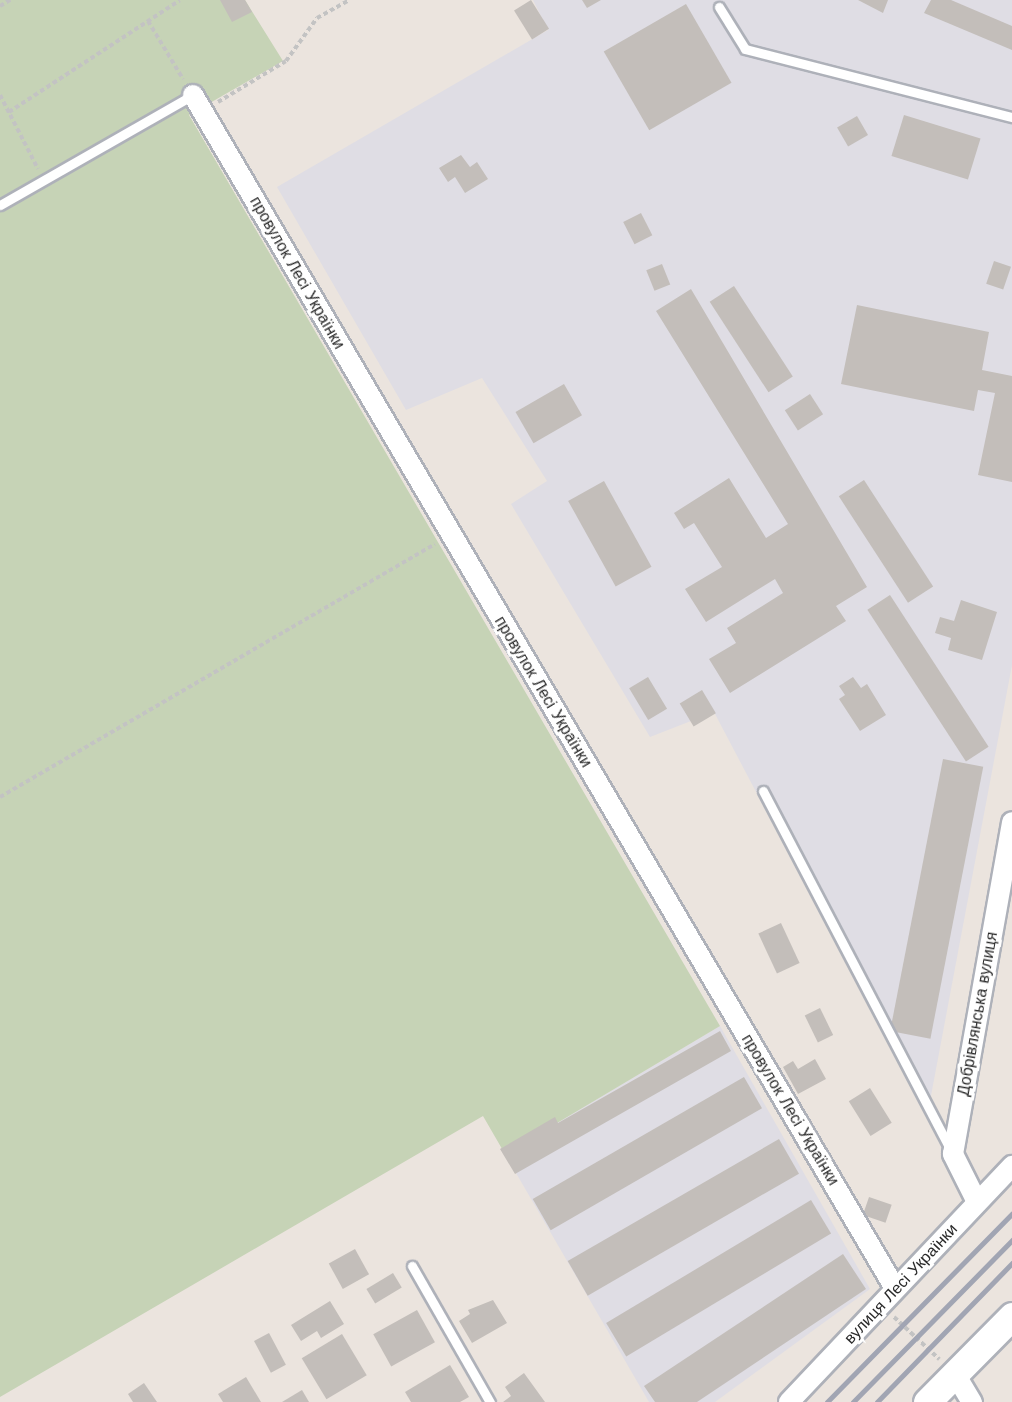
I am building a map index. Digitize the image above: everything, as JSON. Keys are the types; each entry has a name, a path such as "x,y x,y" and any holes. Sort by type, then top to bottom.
{"street":[{"name":"провулок Лесі Українки","path":"193,95 895,1288"},
{"name":"Добрівлянська вулиця","path":"953,1154 1012,822"},
{"path":"953,1154 977,1202"},
{"name":"вулиця Лесі Українки","path":"789,1402 881,1309 895,1288 1012,1166"},
{"path":"927,1402 1012,1316"},
{"path":"955,1374 972,1402"}],"lane":[{"path":"719,7 745,49 1012,117"},
{"path":"0,205 193,95"},
{"path":"763,791 953,1154"},
{"path":"412,1266 490,1402"}],"path":[{"path":"0,6 10,0"},
{"path":"9,112 180,0"},
{"path":"204,114 286,61 317,18 349,0"},
{"path":"148,21 193,95"},
{"path":"0,95 43,180"},
{"path":"0,797 450,535"},
{"path":"881,1309 905,1323 955,1374"}],"shaded area":[{"path":"533,0 1012,0 1012,665 927,1117 714,712 650,737 511,504 547,481 482,378 406,410 277,187 548,30"},
{"path":"720,1026 870,1289 715,1402 649,1402 505,1154"}],"green space":[{"path":"0,0 245,0 283,61 189,115 720,1026 505,1154 483,1116 0,1397"}],"building":[{"path":"220,0 245,0 252,12 232,22"},
{"path":"531,0 549,29 532,39 514,11"},
{"path":"582,0 601,0 587,8"},
{"path":"858,0 888,0 883,13"},
{"path":"931,0 951,0 1012,26 1012,50 924,13"},
{"path":"686,4 732,83 649,130 604,52"},
{"path":"904,115 981,138 968,180 891,156"},
{"path":"857,116 868,135 848,147 837,128"},
{"path":"461,155 470,167 477,162 488,179 465,193 455,177 448,182 439,168"},
{"path":"641,213 652,235 635,244 623,222"},
{"path":"994,261 1011,267 1003,290 986,284"},
{"path":"662,264 670,284 654,291 646,270"},
{"path":"734,286 793,377 768,392 710,302"},
{"path":"691,289 867,587 836,606 846,621 730,693 709,659 736,643 727,628 783,593 775,579 706,622 685,589 722,567 694,523 684,529 674,513 729,478 766,538 788,524 656,311"},
{"path":"857,305 989,332 982,370 1012,376 1012,482 978,475 995,393 978,390 974,411 841,384"},
{"path":"564,384 582,415 534,443 516,412"},
{"path":"810,394 823,414 798,430 785,410"},
{"path":"864,480 933,587 908,603 839,496"},
{"path":"604,481 652,567 616,587 568,501"},
{"path":"890,595 989,747 966,762 867,610"},
{"path":"961,600 997,612 982,660 948,650 951,638 935,633 940,617 954,621"},
{"path":"648,677 667,709 648,720 629,688"},
{"path":"853,677 861,688 867,684 886,715 860,731 839,699 845,695 839,686"},
{"path":"702,690 716,713 694,727 680,703"},
{"path":"943,759 983,767 930,1039 890,1031"},
{"path":"781,923 800,963 777,973 758,934"},
{"path":"820,1008 833,1035 818,1042 805,1015"},
{"path":"720,1031 731,1051 515,1174 500,1149 555,1117 558,1123"},
{"path":"815,1059 826,1079 798,1094 783,1067 793,1061 798,1069"},
{"path":"744,1077 762,1108 551,1230 533,1199"},
{"path":"870,1088 892,1123 871,1136 849,1101"},
{"path":"779,1139 799,1174 588,1296 568,1261"},
{"path":"869,1197 892,1205 886,1223 863,1215"},
{"path":"811,1200 831,1233 626,1357 606,1323"},
{"path":"355,1249 369,1274 343,1289 329,1264"},
{"path":"843,1254 866,1289 697,1402 655,1402 644,1386"},
{"path":"393,1273 402,1288 375,1304 366,1289"},
{"path":"493,1300 507,1323 472,1343 459,1321 470,1314 468,1310"},
{"path":"330,1301 344,1324 321,1338 317,1331 301,1341 291,1325"},
{"path":"417,1310 435,1342 391,1367 373,1334"},
{"path":"269,1333 286,1365 271,1373 254,1341"},
{"path":"342,1334 367,1375 326,1399 302,1358"},
{"path":"450,1365 469,1397 460,1402 411,1402 405,1392"},
{"path":"524,1373 545,1402 503,1402 511,1396 505,1387"},
{"path":"246,1377 261,1402 223,1402 218,1394"},
{"path":"144,1383 157,1402 133,1402 128,1394"},
{"path":"302,1390 309,1402 282,1402"}],"railway":[{"path":"827,1402 1012,1214"},
{"path":"853,1402 1012,1240"},
{"path":"877,1402 1012,1263"}]}
